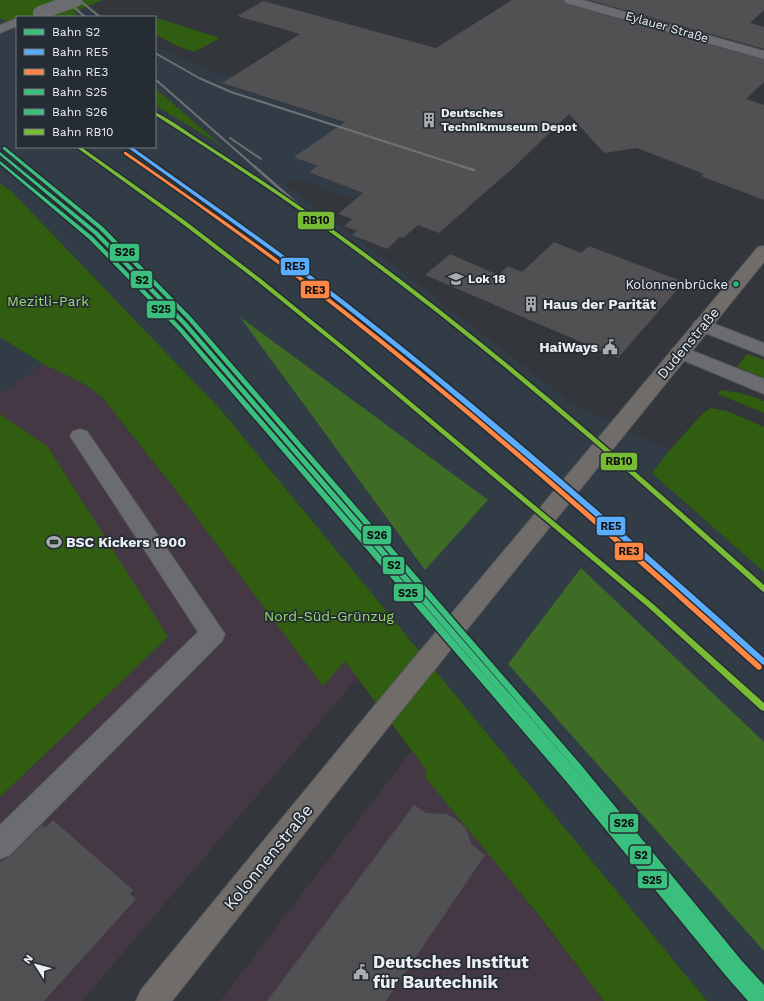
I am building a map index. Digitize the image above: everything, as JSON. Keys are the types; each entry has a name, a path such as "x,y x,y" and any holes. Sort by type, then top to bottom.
{"main road":[{"name":"Dudenstraße","path":"384,713 764,250"},
{"name":"Kolonnenstraße","path":"152,1001 384,713"}],"street":[{"path":"34,16 76,0"},
{"name":"Eylauer Straße","path":"570,0 764,55"},
{"path":"0,29 16,22"},
{"path":"702,325 764,350"},
{"path":"680,352 764,387"},
{"path":"0,845 213,634 80,436"}],"shaded area":[{"path":"91,6 105,16 78,16 74,12"},
{"path":"0,18 16,26 16,148 156,148 156,106 220,145 156,89 156,46 198,66 232,77 223,84 508,173 437,229 299,179 285,185 392,264 573,404 670,450 764,528 764,1001 707,1001 221,410 13,193 0,183"},
{"path":"0,337 43,364 0,394"},
{"path":"43,364 86,385 102,397 178,493 323,685 345,660 358,677 82,1001 0,1001 0,797 167,637 48,447 0,414 0,394"},
{"path":"412,750 604,1001 220,1001"}],"green space":[{"path":"0,0 103,0 74,12 78,16 16,16 16,26 0,18"},
{"path":"156,18 220,38 194,52 175,45 156,35"},
{"path":"156,89 223,147 156,106"},
{"name":"Nord-Süd-Grünzug","path":"0,183 13,193 221,410 707,1001 604,1001 538,914 424,776 427,771 345,661 323,686 178,493 102,397 86,385 43,364 0,337"},
{"path":"240,317 488,500 425,570"},
{"path":"747,354 764,360 764,378 737,367"},
{"path":"721,390 741,393 764,401 764,413 718,394"},
{"path":"711,408 727,411 764,427 764,572 652,473 670,450 704,412"},
{"name":"BSC Kickers 1900","path":"0,414 48,447 168,637 0,797"},
{"path":"581,568 764,742 764,951 508,664"}],"building":[{"path":"512,0 563,0 566,4 764,60 764,82 746,99 764,105 764,200 701,176 704,174 637,148 604,153 569,114 508,173 439,233 418,225 403,238 400,237 387,249 352,235 357,231 344,226 352,219 338,214 363,193 309,172 318,166 294,157 345,122 222,83 300,34 237,16 263,1 436,48"},
{"path":"589,0 764,0 764,10 750,23 764,27 764,49"},
{"path":"554,242 581,253 589,246 684,282 618,358 425,275 450,254 498,275 508,266 522,272"},
{"path":"414,805 426,813 446,814 456,819 465,827 472,845 485,855 386,1001 267,1001"},
{"path":"53,820 133,890 130,894 136,899 44,1001 0,1001 0,862 11,856 42,825 46,827"}],"railway":[{"path":"66,0 84,16"},
{"path":"79,0 99,16"},
{"path":"156,54 199,78 231,92 464,167"},
{"path":"156,80 255,167"},
{"path":"230,138 261,159"},
{"path":"254,166 304,210 341,239"},
{"path":"461,166 474,170"}],"rail line":[{"name":"RB10","path":"156,114 307,214 366,256 443,315 582,430 764,589"},
{"name":"S26","path":"4,148 101,228 190,319 578,767 739,964 764,992"},
{"name":"RB10","path":"79,148 182,221 259,280 354,357 651,606 764,708"},
{"name":"RE5","path":"130,148 286,259 427,370 573,493 764,662"},
{"name":"S2","path":"0,153 96,233 185,324 573,772 734,969 763,1001"},
{"name":"RE3","path":"125,153 282,265 343,311 423,375 569,498 759,667"},
{"name":"S25","path":"0,162 91,238 180,329 568,777 729,973 754,1001"}],"place":[{"name":"Deutsches Technikmuseum Depot","path":"429,120"},
{"name":"Lok 18","path":"456,279"},
{"name":"Kolonnenbrücke","path":"736,284"},
{"name":"Haus der Parität","path":"531,304"},
{"name":"HaiWays","path":"610,347"},
{"name":"BSC Kickers 1900","path":"54,542"},
{"name":"Deutsches Institut für Bautechnik","path":"361,972"}],"park label":[{"name":"Mezitli-Park","path":"48,301"}]}
